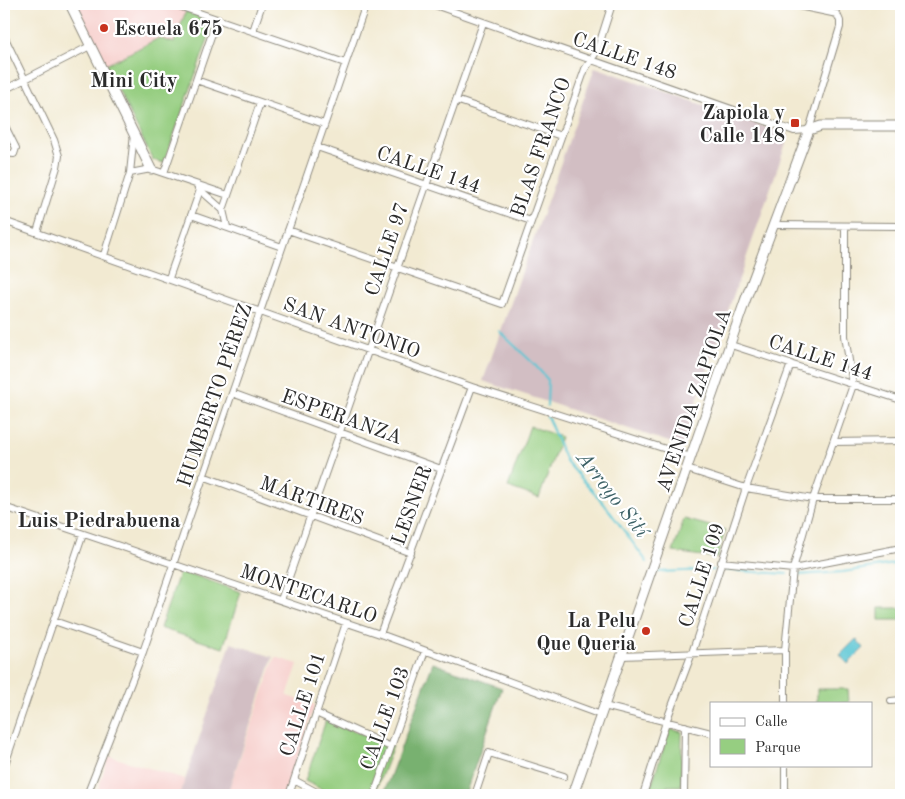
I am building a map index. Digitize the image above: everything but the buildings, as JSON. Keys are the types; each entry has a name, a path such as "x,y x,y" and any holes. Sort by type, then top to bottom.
{"main road":[{"path":"73,6 90,46 151,169"},
{"path":"809,130 820,126 901,126"},
{"name":"AVENIDA ZAPIOLA","path":"573,795 692,458 745,301 809,130"}],"street":[{"path":"173,4 345,63"},
{"path":"253,31 262,4"},
{"name":"HUMBERTO PÉREZ","path":"87,795 143,652 366,4"},
{"name":"CALLE 148","path":"432,4 794,131 809,130"},
{"name":"BLAS FRANCO","path":"397,268 502,304 585,69 597,51 612,4"},
{"path":"794,4 837,14 840,21 840,27 809,130"},
{"path":"164,173 217,19"},
{"name":"CALLE 97","path":"281,600 483,23"},
{"path":"4,36 54,140 59,156 37,232"},
{"path":"4,90 90,46"},
{"path":"196,80 324,124"},
{"path":"456,100 561,136"},
{"path":"227,227 223,210 260,103"},
{"path":"4,124 6,134 16,148 14,154 4,153"},
{"path":"104,256 130,173 134,134"},
{"name":"CALLE 144","path":"317,147 531,221"},
{"path":"130,173 151,169 228,195"},
{"path":"193,184 223,210"},
{"path":"169,278 200,190"},
{"path":"191,215 282,247"},
{"name":"SAN ANTONIO","path":"4,221 472,387 692,458"},
{"path":"774,225 901,226"},
{"path":"785,702 785,650 793,570 813,499 853,384 845,336 846,226"},
{"path":"288,230 397,268"},
{"name":"CALLE 144","path":"731,345 901,400"},
{"name":"CALLE 109","path":"643,795 746,488 791,364"},
{"name":"LESNER","path":"380,634 472,387"},
{"name":"ESPERANZA","path":"232,394 442,469"},
{"path":"833,442 901,441"},
{"path":"688,469 746,488 813,499 901,499"},
{"name":"MÁRTIRES","path":"203,476 410,553"},
{"name":"MONTECARLO","path":"4,507 603,711 666,722 710,733"},
{"path":"4,767 84,534"},
{"path":"722,562 793,570 901,548"},
{"path":"54,621 143,652"},
{"name":"CALLE 101","path":"289,795 346,623"},
{"path":"622,656 785,650"},
{"name":"CALLE 103","path":"374,795 425,651"},
{"path":"890,701 901,700"},
{"path":"316,713 391,746"},
{"path":"684,795 685,726"},
{"path":"475,795 489,753 564,776"},
{"path":"785,766 785,795"},
{"path":"294,780 322,795"}],"shaded area":[{"path":"78,4 165,4 186,11 174,43 159,39 106,65 77,6"},
{"path":"595,67 789,135 681,446 483,381"},
{"path":"231,643 273,657 227,795 180,795"},
{"path":"275,657 298,664 287,696 315,705 285,795 227,795"},
{"path":"109,756 185,779 180,795 96,795"}],"green space":[{"path":"186,11 214,22 164,163 153,160 106,65 159,38 174,43"},
{"path":"530,426 561,437 539,498 508,487"},
{"path":"684,519 725,530 717,558 673,552"},
{"path":"187,573 241,592 223,648 160,628 179,574"},
{"path":"879,608 901,608 901,620 879,620"},
{"path":"433,663 502,688 465,795 383,795"},
{"path":"817,689 848,689 849,702 817,702"},
{"path":"326,720 393,746 374,795 333,795 305,781"},
{"path":"670,729 682,732 681,786 667,786 667,795 648,795"}],"water":[{"path":"856,639 864,648 848,664 840,655"}],"waterway":[{"name":"Arroyo Sití","path":"499,331 548,380 547,406"},
{"name":"Arroyo Sití","path":"547,416 566,461 605,505 647,562"},
{"name":"Arroyo Sití","path":"797,575 843,572 901,563"},
{"name":"Arroyo Sití","path":"656,572 714,570"},
{"name":"Arroyo Sití","path":"724,570 787,574"}],"place":[{"name":"Escuela 675","path":"104,28"},
{"name":"Zapiola y Calle 148","path":"795,123"},
{"name":"La Pelu Que Queria","path":"646,631"}],"district":[{"name":"Mini City","path":"134,80"},
{"name":"Luis Piedrabuena","path":"99,520"}]}
